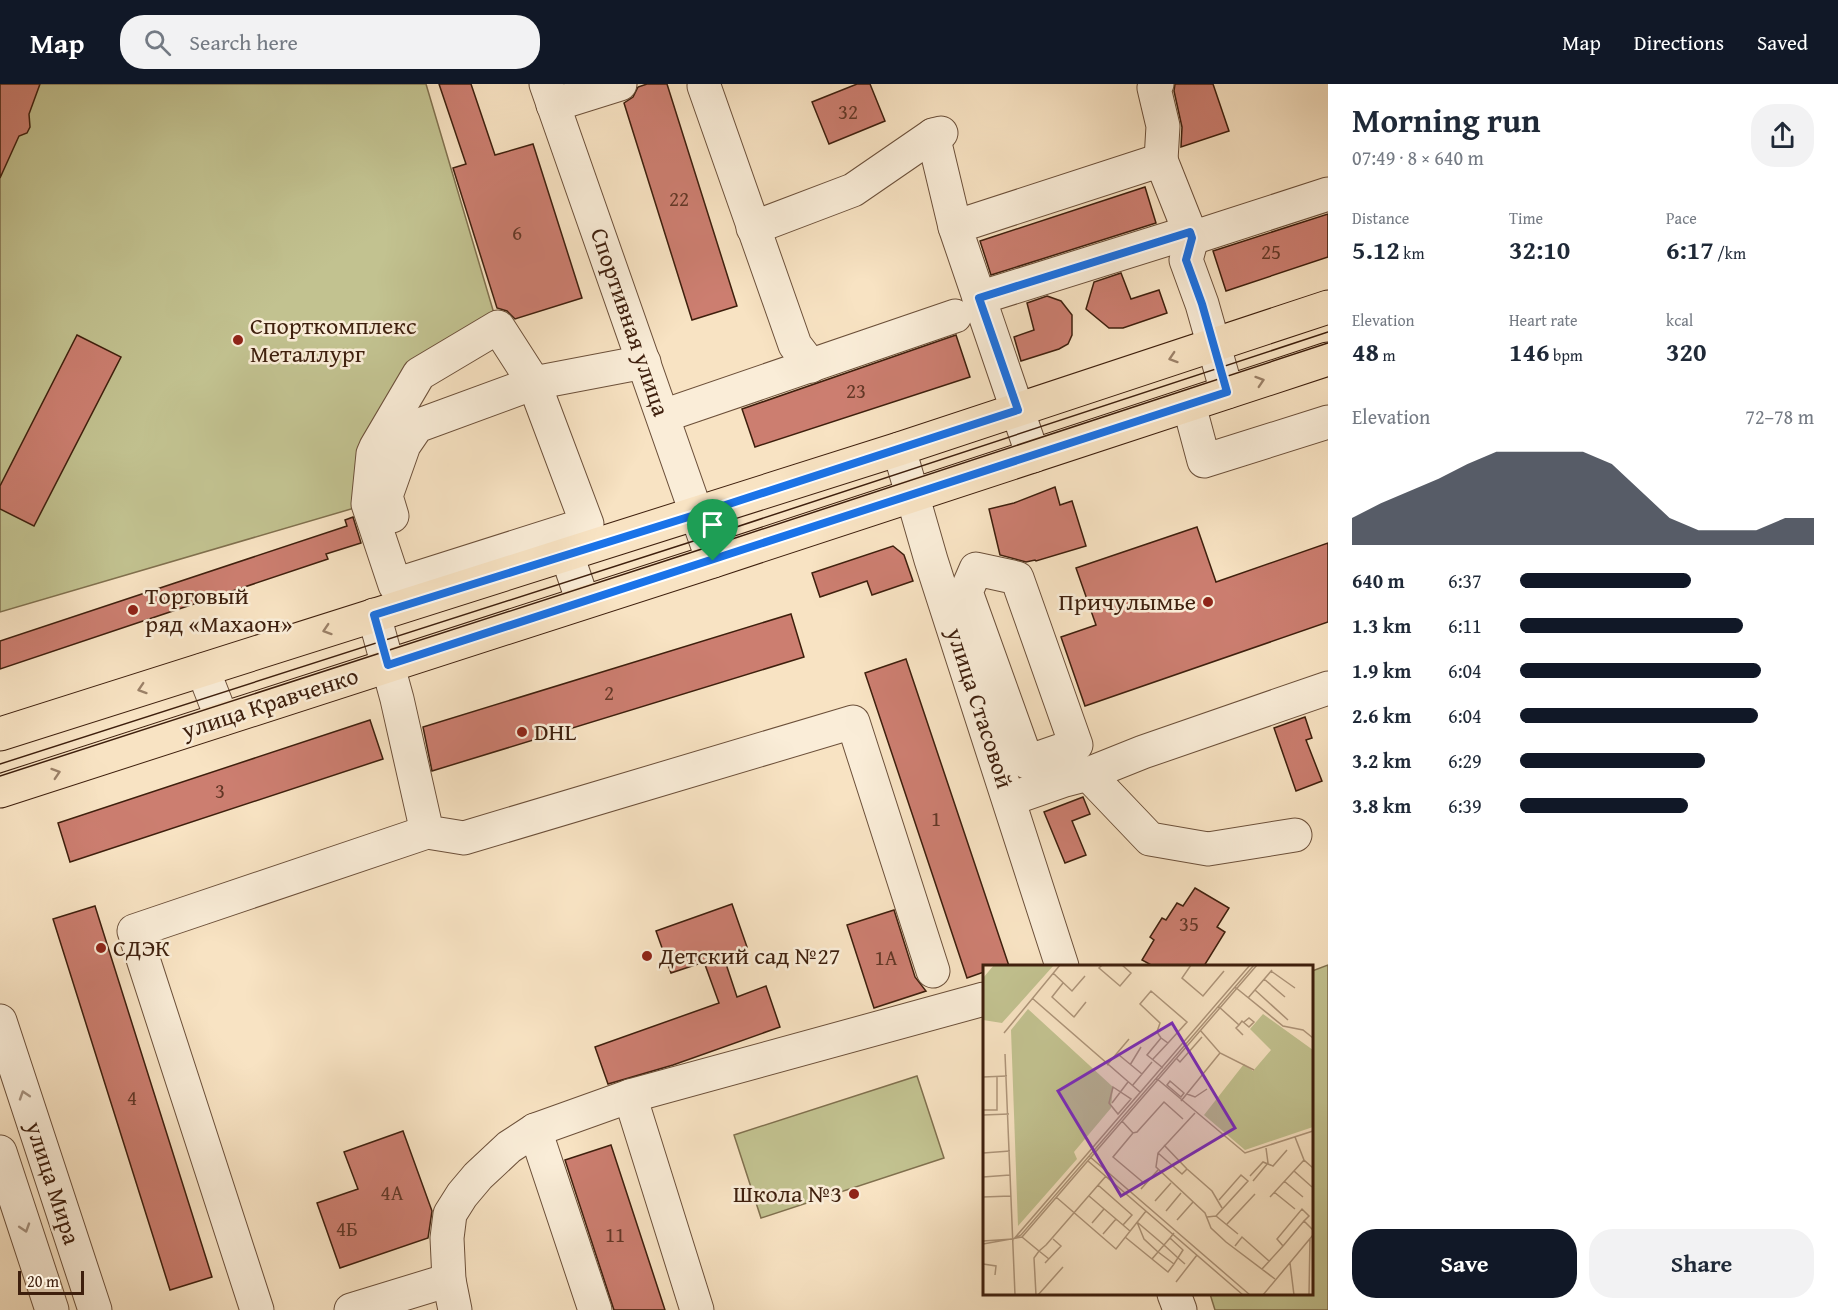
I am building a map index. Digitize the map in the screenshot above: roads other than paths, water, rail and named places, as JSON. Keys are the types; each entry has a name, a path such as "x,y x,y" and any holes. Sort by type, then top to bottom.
{"main road":[{"path":"0,734 698,514 1328,307"},
{"name":"улица Кравченко","path":"1,786 222,719 1328,359"}],"street":[{"path":"550,94 620,84"},
{"path":"1157,84 1154,87 1163,126 1161,160 1191,235 1186,260 1202,304 1227,392"},
{"path":"704,86 795,345 811,366"},
{"name":"Спортивная улица","path":"550,94 713,561"},
{"path":"753,228 853,190 937,134 955,227 967,307 1018,410 1033,456"},
{"path":"955,227 1161,160"},
{"path":"663,416 811,366 967,307 1191,235 1328,195"},
{"path":"498,327 534,383 587,524 395,585 368,504 373,454 419,374 498,327"},
{"path":"396,531 386,496 405,445 417,426 534,383 644,362"},
{"path":"1189,405 1204,461 1328,422"},
{"name":"улица Стасовой","path":"899,449 911,496 1062,965"},
{"path":"567,555 584,602"},
{"path":"976,569 1017,578 1076,746 1027,762 966,592 976,569"},
{"path":"374,615 428,832"},
{"path":"203,670 222,719"},
{"path":"1010,800 1328,688"},
{"path":"257,1310 134,931 428,832 464,838 853,722 933,971"},
{"path":"1088,774 1150,839 1208,849 1295,835"},
{"path":"351,1310 452,1295 447,1238 450,1214 478,1176 509,1147 535,1130 630,1096 983,999"},
{"name":"улица Мира","path":"0,1021 95,1310"},
{"path":"630,1096 697,1310"},
{"path":"535,1130 595,1310"},
{"name":"улица Мира","path":"0,1152 52,1310"},
{"path":"1175,1295 1180,1310"}],"tram line":[{"path":"0,764 706,537 1328,332"},
{"path":"0,776 1328,343"}],"place":[{"name":"Спорткомплекс Металлург","path":"238,340"},
{"name":"Причулымье","path":"1208,602"},
{"name":"Торговый ряд «Махаон»","path":"133,610"},
{"name":"DHL","path":"522,732"},
{"name":"СДЭК","path":"101,948"},
{"name":"Детский сад №27","path":"647,956"},
{"name":"Школа №3","path":"854,1194"}]}
